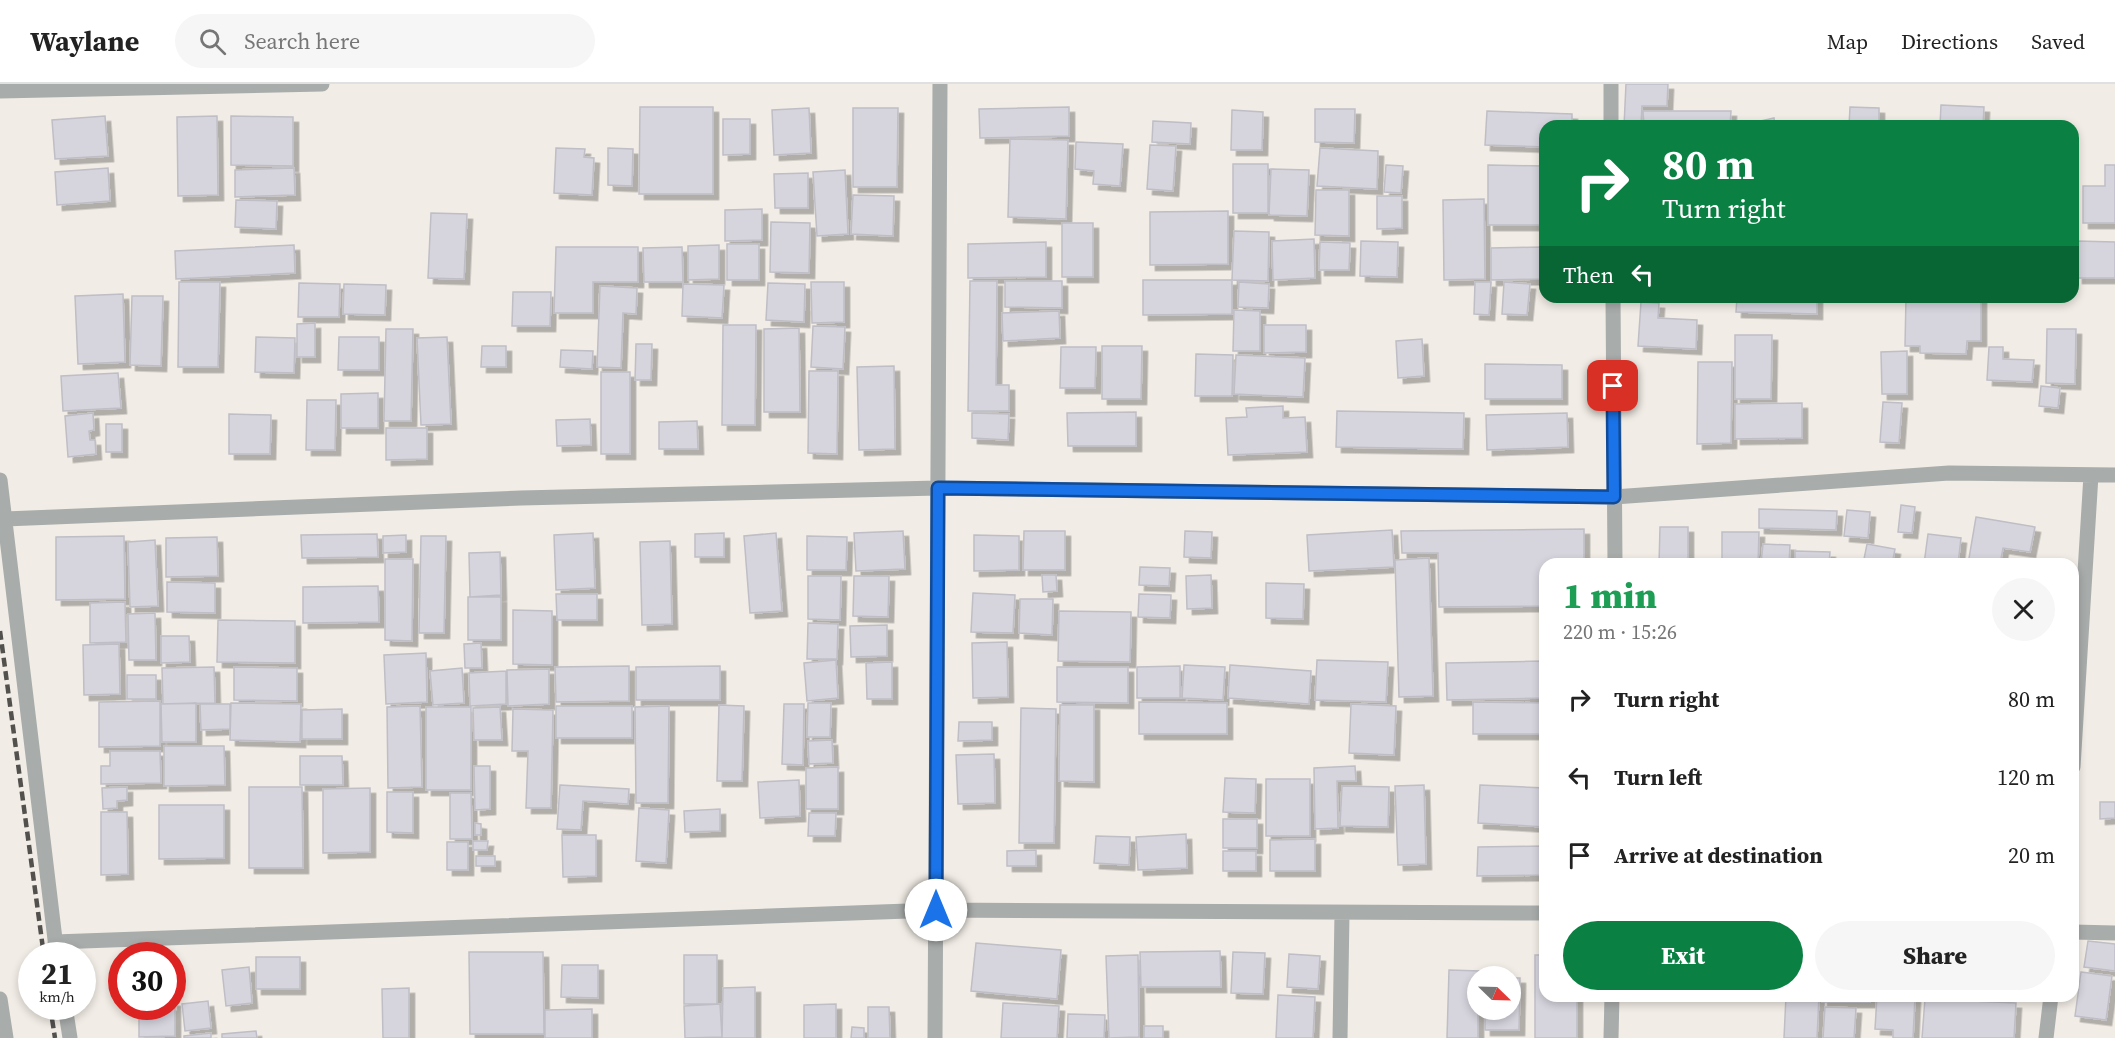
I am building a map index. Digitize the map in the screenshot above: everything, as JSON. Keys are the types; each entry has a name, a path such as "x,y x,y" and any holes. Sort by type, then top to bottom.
{"street":[{"path":"0,91 322,84"},
{"path":"935,1038 940,84"},
{"path":"1611,84 1611,120"},
{"path":"1612,303 1615,558"},
{"path":"5,519 521,498 938,488 1614,497 1949,473 2115,475"},
{"path":"2079,670 2091,475"},
{"path":"0,480 55,942"},
{"path":"96,947 936,910 1539,913"},
{"path":"1340,1038 1342,913"},
{"path":"2079,932 2115,933"},
{"path":"0,999 6,1038"},
{"path":"1611,1038 1612,1002"},
{"path":"2046,1038 2050,1002"},
{"path":"67,1020 70,1038"}],"building":[{"path":"1626,84 1668,84 1667,106 1642,106 1641,120 1624,120"},
{"path":"1941,105 1984,107 1983,120 1940,120"},
{"path":"640,107 713,107 713,194 639,194"},
{"path":"1069,107 1069,136 980,138 979,109"},
{"path":"1850,107 1879,108 1879,120 1849,120"},
{"path":"809,108 811,153 774,155 772,110"},
{"path":"853,108 898,108 897,187 853,187"},
{"path":"1315,109 1355,109 1354,143 1315,142"},
{"path":"1232,110 1263,112 1262,150 1231,150"},
{"path":"1487,111 1572,114 1572,120 1539,120 1539,147 1485,145"},
{"path":"1643,111 1731,111 1730,120 1644,120"},
{"path":"105,116 108,156 55,159 52,120"},
{"path":"217,116 218,195 178,196 177,117"},
{"path":"231,116 293,117 293,166 231,165"},
{"path":"723,119 750,119 750,154 723,155"},
{"path":"1153,121 1191,123 1190,144 1152,142"},
{"path":"1010,139 1068,140 1066,219 1008,217"},
{"path":"1076,142 1123,144 1120,186 1093,184 1094,171 1075,169"},
{"path":"1150,145 1176,146 1173,191 1147,189"},
{"path":"556,148 585,149 584,157 594,158 592,195 554,193"},
{"path":"608,148 633,149 632,186 608,185"},
{"path":"1320,148 1378,151 1377,189 1317,186"},
{"path":"1233,164 1268,164 1268,213 1233,213"},
{"path":"1386,165 1403,166 1401,193 1384,192"},
{"path":"1488,165 1539,166 1539,225 1488,225"},
{"path":"2105,165 2115,165 2115,223 2083,223 2083,186 2105,186"},
{"path":"108,168 110,201 57,205 55,172"},
{"path":"294,168 295,195 235,197 235,170"},
{"path":"1271,169 1309,170 1307,216 1269,215"},
{"path":"845,170 848,234 817,236 813,172"},
{"path":"808,173 808,208 775,208 774,174"},
{"path":"1316,190 1349,190 1349,236 1315,235"},
{"path":"853,195 894,196 893,236 851,234"},
{"path":"1377,196 1402,196 1402,228 1377,229"},
{"path":"1484,199 1485,279 1444,280 1443,200"},
{"path":"236,200 277,201 276,229 235,227"},
{"path":"762,209 762,240 725,241 725,210"},
{"path":"1228,211 1228,264 1150,265 1150,212"},
{"path":"431,213 467,214 464,279 428,278"},
{"path":"771,222 810,223 809,273 770,272"},
{"path":"1062,223 1093,223 1093,277 1062,277"},
{"path":"1234,231 1269,232 1268,281 1232,280"},
{"path":"1314,239 1315,278 1273,280 1272,241"},
{"path":"1361,241 1398,242 1397,277 1360,276"},
{"path":"2079,241 2115,242 2115,278 2079,278"},
{"path":"1046,242 1046,277 968,278 968,244"},
{"path":"1320,242 1350,243 1349,270 1319,270"},
{"path":"727,244 759,244 759,280 727,280"},
{"path":"294,245 295,273 176,279 175,251"},
{"path":"719,245 719,279 688,280 688,246"},
{"path":"556,247 638,247 638,282 593,282 593,313 554,313"},
{"path":"682,247 683,282 644,282 643,248"},
{"path":"1539,247 1539,279 1491,280 1491,248"},
{"path":"1143,280 1232,280 1232,314 1143,315"},
{"path":"970,281 997,281 996,385 1009,385 1009,411 968,411"},
{"path":"1005,281 1062,281 1062,308 1005,307"},
{"path":"179,282 220,282 218,367 178,367"},
{"path":"811,282 844,282 844,322 812,323"},
{"path":"1239,282 1269,284 1268,308 1238,307"},
{"path":"1475,282 1491,282 1489,315 1474,314"},
{"path":"1504,282 1530,284 1527,315 1502,314"},
{"path":"299,283 340,284 339,317 298,317"},
{"path":"768,283 805,284 804,322 766,320"},
{"path":"344,284 386,285 385,315 343,314"},
{"path":"683,284 724,285 722,318 682,316"},
{"path":"600,286 637,288 636,314 623,313 621,368 597,367"},
{"path":"513,292 551,292 550,326 512,326"},
{"path":"123,294 125,362 78,364 75,296"},
{"path":"132,296 163,296 161,366 130,365"},
{"path":"1641,303 1659,303 1658,318 1697,320 1696,349 1638,346"},
{"path":"1737,303 1817,303 1817,314 1736,312"},
{"path":"1906,303 1981,303 1981,341 1967,341 1966,354 1920,353 1920,346 1905,346"},
{"path":"1234,310 1260,311 1260,351 1233,351"},
{"path":"1059,311 1060,338 1003,341 1002,313"},
{"path":"315,323 315,357 297,357 297,324"},
{"path":"723,325 756,325 755,425 722,425"},
{"path":"1264,325 1306,325 1306,352 1264,353"},
{"path":"813,326 845,327 843,369 811,367"},
{"path":"799,328 800,412 764,412 764,329"},
{"path":"386,329 413,329 411,421 384,421"},
{"path":"2047,329 2076,329 2075,384 2046,383"},
{"path":"1735,335 1772,335 1771,399 1735,399"},
{"path":"256,337 295,338 294,373 255,372"},
{"path":"339,337 379,337 379,370 338,370"},
{"path":"447,337 451,424 421,425 417,338"},
{"path":"1422,339 1424,376 1398,378 1396,341"},
{"path":"636,344 652,344 651,380 635,380"},
{"path":"482,346 506,346 506,367 481,367"},
{"path":"1102,346 1142,346 1141,399 1102,399"},
{"path":"1061,347 1096,347 1095,388 1060,388"},
{"path":"1989,347 2003,347 2003,359 2034,360 2032,382 1987,380"},
{"path":"561,350 593,351 592,369 560,367"},
{"path":"1907,351 1907,394 1882,394 1881,352"},
{"path":"1196,354 1233,355 1232,396 1195,396"},
{"path":"1236,355 1305,358 1303,397 1234,394"},
{"path":"1698,362 1732,362 1731,443 1697,444"},
{"path":"1485,364 1562,365 1562,399 1485,399"},
{"path":"894,366 895,449 859,450 857,367"},
{"path":"809,371 838,371 837,454 808,453"},
{"path":"601,372 630,372 630,454 601,454"},
{"path":"118,373 121,408 63,411 61,376"},
{"path":"2041,386 2060,388 2058,408 2039,406"},
{"path":"378,393 378,428 341,428 341,394"},
{"path":"307,400 336,400 335,450 306,450"},
{"path":"1883,402 1902,403 1899,443 1880,442"},
{"path":"1802,403 1802,438 1735,439 1735,404"},
{"path":"1283,406 1283,418 1305,417 1307,452 1228,455 1226,418 1247,417 1246,408"},
{"path":"1337,411 1464,413 1463,449 1336,447"},
{"path":"1136,412 1136,446 1068,446 1067,413"},
{"path":"93,413 94,430 89,431 90,440 95,440 96,454 68,457 65,416"},
{"path":"972,413 1009,414 1008,440 972,438"},
{"path":"1567,413 1568,447 1487,450 1486,415"},
{"path":"229,414 271,415 270,454 229,454"},
{"path":"590,419 591,445 557,446 556,420"},
{"path":"697,421 698,449 659,449 659,422"},
{"path":"106,424 122,424 122,452 106,452"},
{"path":"386,428 427,428 427,459 386,460"},
{"path":"1901,505 1915,507 1912,533 1898,532"},
{"path":"1759,509 1837,511 1836,530 1759,528"},
{"path":"1847,510 1870,512 1868,538 1844,536"},
{"path":"1976,517 2035,527 2030,552 2003,548 2001,558 1969,558"},
{"path":"1660,527 1688,527 1688,558 1659,558"},
{"path":"1584,529 1584,558 1539,558 1539,606 1439,607 1438,553 1402,553 1401,531"},
{"path":"1392,530 1394,567 1309,571 1307,535"},
{"path":"903,531 905,569 856,571 854,533"},
{"path":"1024,531 1065,531 1065,570 1023,570"},
{"path":"1185,531 1212,532 1211,558 1184,557"},
{"path":"1722,532 1759,532 1758,558 1722,558"},
{"path":"593,533 595,588 556,590 554,535"},
{"path":"724,533 724,557 695,557 695,534"},
{"path":"776,533 782,611 750,613 744,536"},
{"path":"377,534 378,557 302,558 301,535"},
{"path":"1928,534 1961,538 1959,558 1925,558"},
{"path":"406,535 406,552 383,553 383,536"},
{"path":"974,535 1019,536 1019,570 974,571"},
{"path":"124,536 125,599 56,600 56,537"},
{"path":"421,536 446,536 444,633 419,633"},
{"path":"807,536 847,537 846,570 807,570"},
{"path":"217,537 218,576 166,577 166,538"},
{"path":"155,540 158,606 130,607 128,542"},
{"path":"670,541 672,624 642,625 640,542"},
{"path":"1763,544 1790,545 1789,558 1762,558"},
{"path":"1867,544 1895,549 1893,558 1864,558"},
{"path":"1795,551 1830,552 1830,558 1795,558"},
{"path":"500,552 501,595 470,597 469,553"},
{"path":"1429,558 1433,696 1399,697 1395,560"},
{"path":"385,559 413,559 412,641 385,640"},
{"path":"1140,567 1170,568 1169,586 1139,585"},
{"path":"1042,575 1056,575 1057,591 1043,592"},
{"path":"1211,575 1212,608 1187,609 1186,576"},
{"path":"808,576 841,576 840,620 808,619"},
{"path":"854,576 889,576 888,617 853,616"},
{"path":"167,582 215,583 215,613 167,612"},
{"path":"1266,583 1304,584 1303,619 1266,618"},
{"path":"378,586 379,622 303,623 303,587"},
{"path":"973,593 1015,595 1013,633 971,632"},
{"path":"556,594 597,594 597,620 557,620"},
{"path":"1139,594 1171,595 1170,618 1138,617"},
{"path":"468,597 501,597 501,640 468,640"},
{"path":"1020,599 1053,599 1052,635 1019,633"},
{"path":"125,602 126,642 90,643 90,603"},
{"path":"513,610 552,611 552,665 513,664"},
{"path":"1059,611 1131,612 1130,662 1058,661"},
{"path":"155,613 156,660 129,660 128,614"},
{"path":"218,620 295,621 295,663 217,662"},
{"path":"808,623 838,624 837,659 807,659"},
{"path":"887,625 887,656 851,657 850,626"},
{"path":"161,636 189,636 190,662 161,663"},
{"path":"1007,642 1008,697 973,698 972,643"},
{"path":"481,643 482,668 465,668 464,644"},
{"path":"119,644 120,694 84,695 83,645"},
{"path":"426,653 427,702 386,704 384,655"},
{"path":"836,660 838,698 807,701 804,663"},
{"path":"1317,660 1388,662 1386,702 1315,700"},
{"path":"1539,661 1539,698 1447,700 1446,663"},
{"path":"892,662 892,699 867,699 866,663"},
{"path":"1184,665 1225,667 1223,700 1182,698"},
{"path":"1230,665 1311,671 1309,704 1228,698"},
{"path":"629,666 629,701 556,702 555,667"},
{"path":"720,666 720,700 636,700 636,667"},
{"path":"1180,666 1180,698 1137,698 1137,667"},
{"path":"214,667 215,703 163,704 162,668"},
{"path":"234,667 297,668 297,701 234,700"},
{"path":"1057,667 1128,667 1128,703 1057,702"},
{"path":"462,668 464,703 433,705 430,671"},
{"path":"549,669 549,704 508,706 507,670"},
{"path":"506,671 506,704 470,706 469,673"},
{"path":"127,675 156,675 156,699 127,699"},
{"path":"160,701 160,746 99,747 99,702"},
{"path":"1139,702 1227,703 1227,734 1139,734"},
{"path":"1473,702 1539,703 1539,734 1473,734"},
{"path":"196,703 196,742 162,742 161,704"},
{"path":"231,703 301,704 300,742 230,740"},
{"path":"808,703 831,703 830,737 807,737"},
{"path":"200,704 230,704 230,729 201,730"},
{"path":"784,704 804,704 803,765 782,764"},
{"path":"1351,704 1396,706 1394,755 1349,753"},
{"path":"719,705 744,706 742,781 717,781"},
{"path":"1060,705 1094,705 1094,782 1059,781"},
{"path":"420,706 422,787 388,788 387,707"},
{"path":"556,706 632,706 632,738 556,738"},
{"path":"669,706 668,803 636,803 635,707"},
{"path":"426,707 471,707 471,790 426,790"},
{"path":"500,707 502,740 474,740 473,708"},
{"path":"1021,708 1056,709 1054,843 1019,843"},
{"path":"342,709 342,739 302,739 302,710"},
{"path":"513,709 553,710 551,808 526,808 528,751 512,751"},
{"path":"959,722 992,722 992,740 958,741"},
{"path":"832,740 833,763 809,764 808,741"},
{"path":"164,746 224,746 225,785 164,786"},
{"path":"110,751 160,751 161,783 101,784 101,766 110,766"},
{"path":"994,754 995,803 958,804 956,755"},
{"path":"300,756 342,756 343,785 300,785"},
{"path":"474,766 490,766 490,809 475,810"},
{"path":"1355,766 1356,781 1337,781 1338,828 1315,829 1314,768"},
{"path":"838,767 838,809 806,809 806,768"},
{"path":"1225,778 1256,779 1255,813 1223,812"},
{"path":"1266,779 1310,779 1310,836 1266,836"},
{"path":"799,780 800,816 760,818 758,782"},
{"path":"560,785 629,789 628,804 583,801 581,830 557,829"},
{"path":"1424,785 1426,864 1398,865 1395,786"},
{"path":"1480,785 1539,788 1539,827 1478,823"},
{"path":"1342,786 1389,787 1388,827 1340,826"},
{"path":"127,787 127,800 117,801 117,808 103,809 102,788"},
{"path":"249,787 302,787 303,868 249,868"},
{"path":"370,788 370,852 323,853 323,789"},
{"path":"387,792 413,792 413,833 387,832"},
{"path":"450,793 471,793 472,839 450,839"},
{"path":"2100,802 2115,802 2115,818 2100,819"},
{"path":"159,805 224,805 224,858 159,859"},
{"path":"639,808 669,810 666,863 636,861"},
{"path":"720,809 720,831 685,832 684,811"},
{"path":"101,812 127,812 128,874 101,875"},
{"path":"809,813 836,813 835,836 808,836"},
{"path":"1223,819 1257,819 1257,848 1223,848"},
{"path":"475,823 481,824 481,835 475,835"},
{"path":"1186,834 1187,868 1138,870 1136,837"},
{"path":"562,835 596,835 596,876 563,877"},
{"path":"1096,836 1130,837 1129,865 1094,863"},
{"path":"1315,839 1315,871 1270,871 1270,840"},
{"path":"473,841 488,841 487,850 473,850"},
{"path":"447,842 468,842 468,870 447,870"},
{"path":"1539,846 1539,875 1477,876 1478,847"},
{"path":"1036,850 1036,866 1007,866 1007,851"},
{"path":"1223,851 1256,851 1256,871 1223,871"},
{"path":"476,856 495,856 495,866 476,866"},
{"path":"2088,941 2115,944 2115,971 2084,967"},
{"path":"976,943 1061,950 1057,999 971,991"},
{"path":"1220,951 1221,987 1141,987 1140,952"},
{"path":"469,952 543,952 544,1034 470,1034"},
{"path":"1233,952 1265,953 1263,994 1231,993"},
{"path":"1289,954 1320,956 1318,989 1287,987"},
{"path":"684,955 717,955 717,1004 684,1004"},
{"path":"1138,955 1139,1037 1109,1038 1106,956"},
{"path":"1535,955 1539,955 1539,1002 1577,1002 1577,1038 1535,1038"},
{"path":"256,957 300,957 300,989 256,989"},
{"path":"562,965 598,965 598,998 561,997"},
{"path":"249,967 252,1003 226,1006 222,970"},
{"path":"1449,970 1467,971 1467,1020 1478,1020 1478,1038 1447,1038"},
{"path":"2081,972 2112,976 2106,1020 2075,1016 2077,1002 2079,1002"},
{"path":"755,987 755,1038 722,1038 723,988"},
{"path":"409,988 409,1038 383,1038 382,989"},
{"path":"1278,995 1315,997 1313,1038 1276,1038"},
{"path":"208,1001 211,1028 185,1031 186,1004"},
{"path":"1786,1002 1819,1002 1817,1038 1784,1038"},
{"path":"1877,1002 1915,1002 1913,1038 1893,1038 1893,1030 1875,1029"},
{"path":"1925,1002 2016,1003 2014,1038 1922,1038"},
{"path":"1003,1003 1059,1006 1057,1038 1001,1038"},
{"path":"720,1004 722,1037 685,1038 684,1006"},
{"path":"836,1004 836,1038 804,1038 804,1005"},
{"path":"868,1007 889,1007 890,1038 868,1038"},
{"path":"1825,1007 1856,1008 1854,1038 1823,1038"},
{"path":"592,1009 592,1038 545,1038 545,1010"},
{"path":"1068,1014 1105,1015 1104,1038 1067,1038"},
{"path":"139,1020 175,1020 175,1036 139,1037"},
{"path":"1485,1020 1519,1020 1519,1030 1485,1030"},
{"path":"1144,1026 1163,1026 1163,1038 1144,1038"},
{"path":"852,1027 864,1028 864,1038 851,1038"},
{"path":"256,1031 257,1038 222,1038 222,1034"},
{"path":"211,1033 211,1038 184,1038 184,1036"}],"railway":[{"path":"0,631 42,942"},
{"path":"52,1020 55,1038"}],"route":[{"path":"936,910 938,488 1614,497 1613,386"}]}
